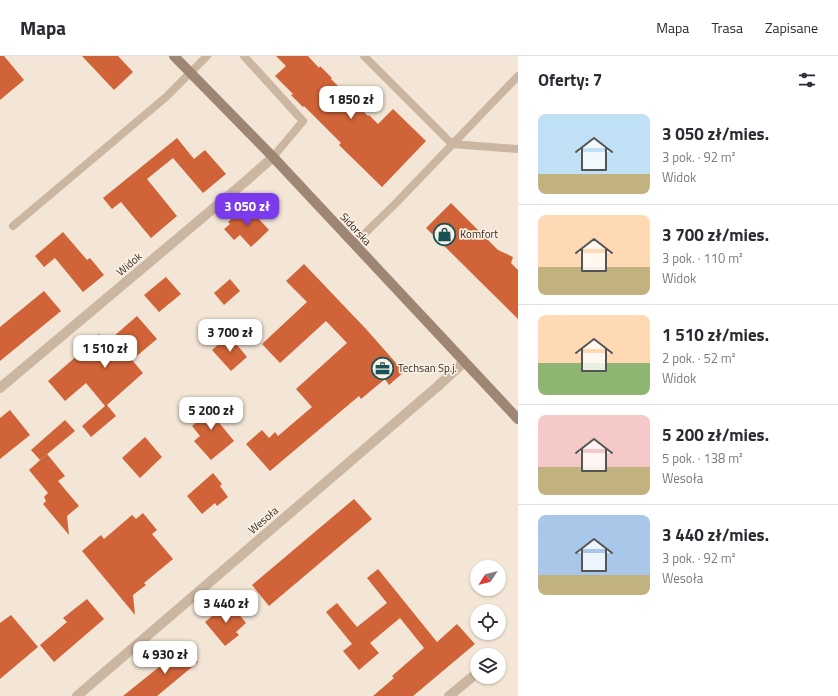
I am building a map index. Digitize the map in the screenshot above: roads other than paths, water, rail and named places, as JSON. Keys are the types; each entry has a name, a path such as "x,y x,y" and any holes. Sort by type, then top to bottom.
{"street":[{"name":"Sidorska","path":"174,56 273,157 518,419"},
{"name":"Widok","path":"0,388 273,157"},
{"name":"Wesoła","path":"76,696 438,386 464,362"},
{"path":"450,696 470,679"}],"lane":[{"path":"13,226 166,97 207,56"},
{"path":"244,56 303,121 273,157"},
{"path":"364,56 452,144 518,149"},
{"path":"354,244 397,202 518,76"}],"place":[{"name":"Komfort","path":"444,234"},
{"name":"Techsan Sp.j.","path":"382,368"}]}
